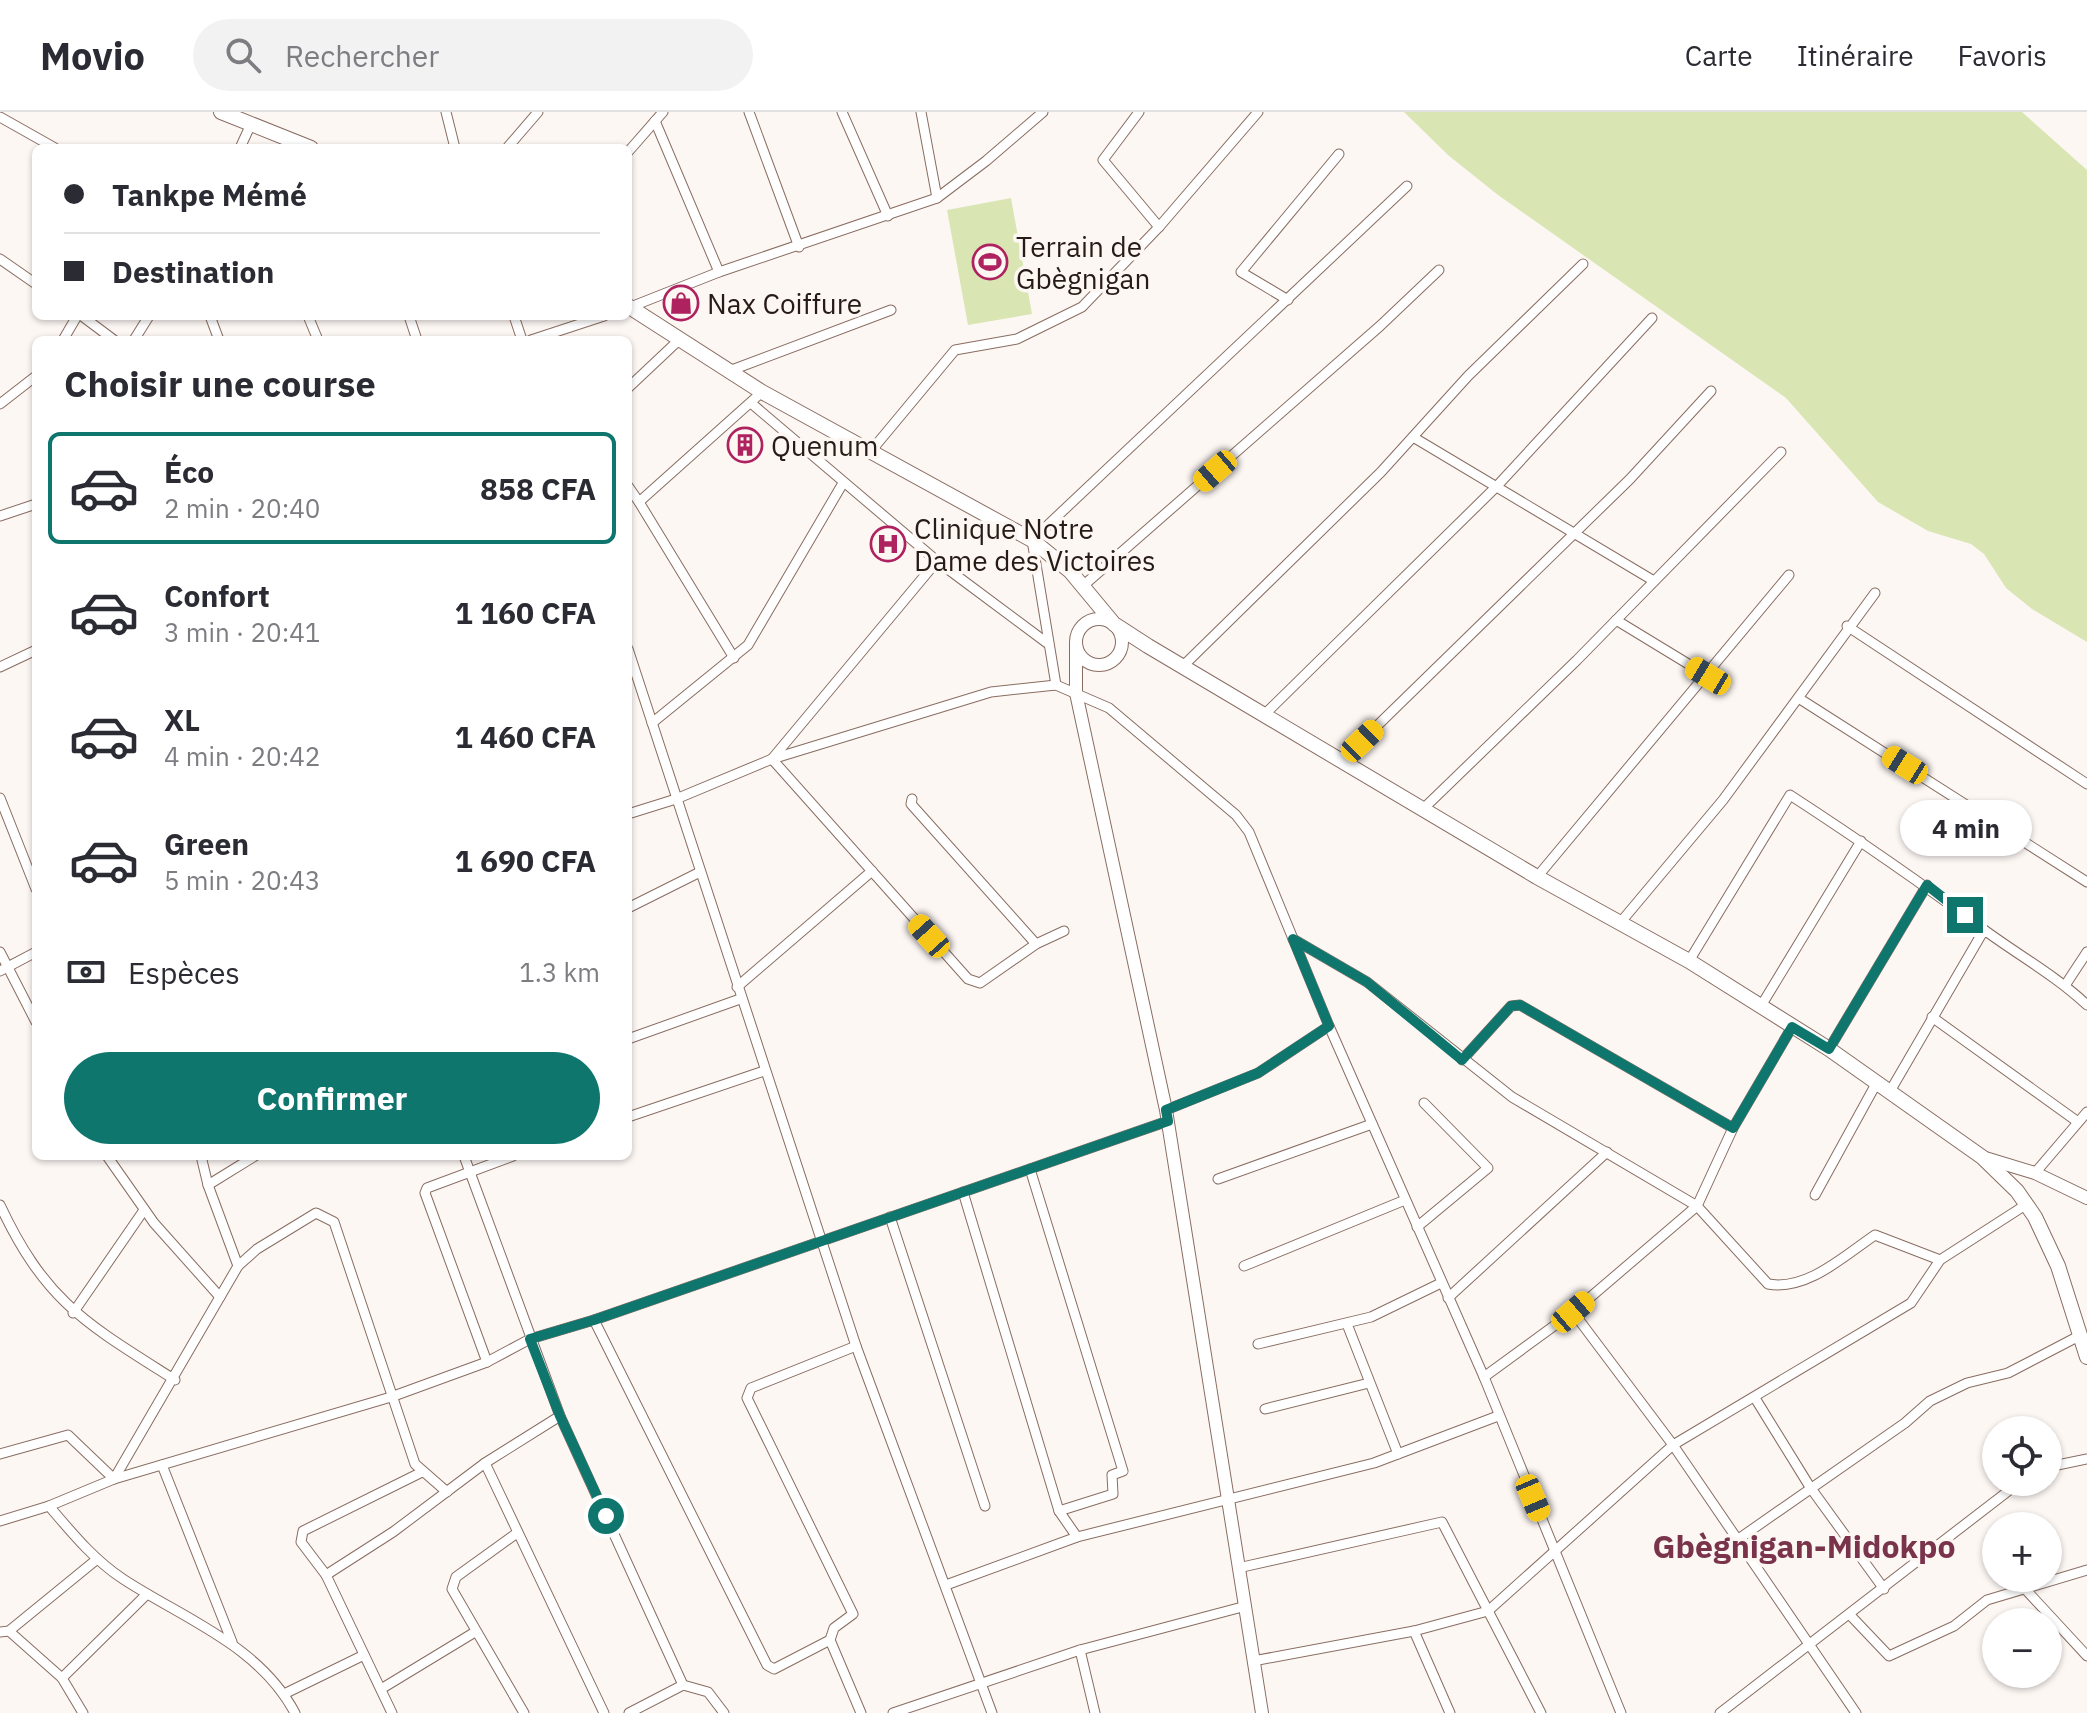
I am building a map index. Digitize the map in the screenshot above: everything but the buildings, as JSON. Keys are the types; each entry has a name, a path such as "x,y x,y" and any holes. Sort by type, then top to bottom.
{"main road":[{"path":"221,112 301,144"},
{"path":"632,309 762,392 1032,540 1058,559 1084,585 1114,624 1422,810 1689,961 1829,1049 1982,1157 2027,1204 2058,1266 2087,1357"}],"street":[{"path":"446,112 454,144"},
{"path":"510,144 538,112"},
{"path":"632,147 663,112"},
{"path":"749,112 799,247"},
{"path":"842,112 888,216"},
{"path":"921,112 937,198"},
{"path":"632,306 719,272 937,198 1043,112"},
{"path":"1139,112 1103,160 1159,227"},
{"path":"859,444 876,445 955,350 1017,339 1072,315 1159,227 1258,112"},
{"path":"0,117 48,144"},
{"path":"655,121 719,272"},
{"path":"242,144 251,124"},
{"path":"1288,300 1241,272 1339,154"},
{"path":"1056,685 1032,540 1407,186"},
{"path":"0,259 32,281"},
{"path":"1182,667 1413,437 1468,376 1583,264"},
{"path":"1084,585 1380,326 1439,270"},
{"path":"729,371 891,310"},
{"path":"1263,716 1497,486 1652,318"},
{"path":"86,320 108,336"},
{"path":"543,336 592,320"},
{"path":"632,384 680,339"},
{"path":"0,404 32,379"},
{"path":"1341,761 1630,479 1711,391"},
{"path":"639,502 762,392"},
{"path":"751,403 937,561 1047,643"},
{"path":"1413,437 1654,581"},
{"path":"1422,810 1616,620 1781,452"},
{"path":"652,723 734,658 758,631 843,483"},
{"path":"632,492 734,658"},
{"path":"0,516 32,505"},
{"path":"772,759 937,561"},
{"path":"1537,877 1708,676 1789,575"},
{"path":"1620,923 1723,800 1800,699 1847,626 1875,593"},
{"path":"1076,644 1080,655 1089,663 1100,665 1111,661 1121,647 1114,624 1097,620 1086,624 1078,632 1076,644 1076,693 1167,1116 1262,1713"},
{"path":"1616,620 1708,676"},
{"path":"1847,626 2087,784"},
{"path":"0,667 32,652"},
{"path":"632,661 856,1346 992,1713"},
{"path":"632,813 676,799 772,759 991,692 1056,685 1109,708 1236,815 1249,832 1329,1026 1484,1377 1621,1713"},
{"path":"1800,699 2087,882"},
{"path":"772,759 974,983 980,983 1036,944 1064,931"},
{"path":"1689,961 1790,795 1927,885 1984,930 2066,984 2087,1005"},
{"path":"0,798 32,879"},
{"path":"912,799 911,804 1036,944"},
{"path":"1761,1006 1861,841"},
{"path":"737,987 872,871"},
{"path":"632,906 700,872"},
{"path":"1829,1049 1927,885"},
{"path":"1815,1195 1882,1088 1932,1017 1984,930"},
{"path":"1293,939 1367,982 1512,1097 1697,1206 1768,1284 1785,1287 1819,1273 1875,1235 1940,1260"},
{"path":"0,952 4,969 32,1015"},
{"path":"2066,984 2087,952"},
{"path":"4,969 32,954"},
{"path":"632,1038 740,999"},
{"path":"1462,1060 1511,1006 1520,1005 1733,1128"},
{"path":"1932,1017 2078,1122"},
{"path":"0,1521 49,1506 114,1479 391,1397 487,1362 530,1339 594,1320 1030,1169 1167,1116 1258,1073 1329,1026"},
{"path":"1484,1377 1573,1312 1697,1206 1733,1128 1792,1027"},
{"path":"632,1116 764,1071"},
{"path":"1417,1227 1488,1168 1424,1103"},
{"path":"2035,1173 2087,1112"},
{"path":"1218,1179 1372,1124"},
{"path":"1448,1298 1607,1152"},
{"path":"1982,1157 2035,1173 2087,1198"},
{"path":"110,1160 144,1210 220,1297"},
{"path":"202,1160 238,1266"},
{"path":"208,1185 249,1160"},
{"path":"465,1160 560,1416 683,1685"},
{"path":"487,1362 425,1198 427,1188 501,1160"},
{"path":"1030,1169 1123,1471 1112,1475 1113,1494 1059,1511"},
{"path":"963,1192 1059,1511 1077,1537"},
{"path":"1244,1266 1405,1200"},
{"path":"1253,1661 1414,1631 1488,1611 1557,1553 1673,1445 1911,1303 1940,1260 2027,1204"},
{"path":"0,1205 42,1281 73,1313 175,1380"},
{"path":"73,1313 144,1210"},
{"path":"114,1479 175,1380 238,1266 257,1249 316,1213 334,1222 415,1464 447,1492"},
{"path":"890,1217 985,1506"},
{"path":"1258,1344 1347,1324 1382,1312 1441,1283"},
{"path":"1573,1312 1673,1445 1808,1647 1856,1713"},
{"path":"594,1320 767,1665 774,1669 830,1640"},
{"path":"1347,1324 1398,1454"},
{"path":"1737,1540 1905,1423 1930,1401 1967,1383 2008,1373 2079,1336"},
{"path":"856,1346 751,1388 747,1393 853,1614 834,1628 830,1640 861,1713"},
{"path":"1265,1409 1369,1383"},
{"path":"1755,1398 1810,1487 1884,1589"},
{"path":"326,1575 485,1463 560,1416"},
{"path":"946,1585 1077,1537 1374,1463 1498,1416"},
{"path":"0,1454 68,1435 114,1479"},
{"path":"2062,1464 2087,1459"},
{"path":"485,1463 604,1713"},
{"path":"162,1465 232,1642"},
{"path":"392,1713 326,1575 301,1542 303,1531 422,1472"},
{"path":"1723,1712 2002,1496"},
{"path":"49,1506 96,1560 147,1594 232,1642 284,1694 295,1713"},
{"path":"1238,1568 1442,1522 1541,1713"},
{"path":"517,1533 452,1584 454,1595 524,1713"},
{"path":"83,1713 62,1678 4,1632 96,1560"},
{"path":"2062,1578 2087,1570"},
{"path":"1850,1615 1889,1656 1954,1626 1987,1600 2018,1592"},
{"path":"2028,1592 2087,1656"},
{"path":"62,1678 147,1594"},
{"path":"893,1713 1080,1650 1246,1606"},
{"path":"1414,1631 1446,1711"},
{"path":"381,1689 475,1632"},
{"path":"1080,1650 1095,1713"},
{"path":"284,1694 364,1655"},
{"path":"629,1713 683,1685 708,1692 724,1713"}],"green space":[{"path":"1404,112 2022,112 2087,170 2087,642 2032,609 2006,588 1984,554 1971,544 1928,531 1878,502 1786,398 1498,195 1448,155"},
{"name":"Terrain de Gbègnigan","path":"1011,198 1032,314 968,325 947,210"}],"place":[{"name":"Terrain de Gbègnigan","path":"990,262"},
{"name":"Nax Coiffure","path":"681,303"},
{"name":"Quenum","path":"745,445"},
{"name":"Clinique Notre Dame des Victoires","path":"888,544"}],"district":[{"name":"Gbègnigan-Midokpo","path":"1804,1546"}],"route":[{"path":"606,1516 576,1454 530,1339 594,1320 1168,1121 1166,1110 1258,1073 1329,1026 1293,939 1367,982 1462,1060 1511,1006 1520,1005 1733,1128 1792,1027 1829,1049 1927,885 1965,915"}]}
